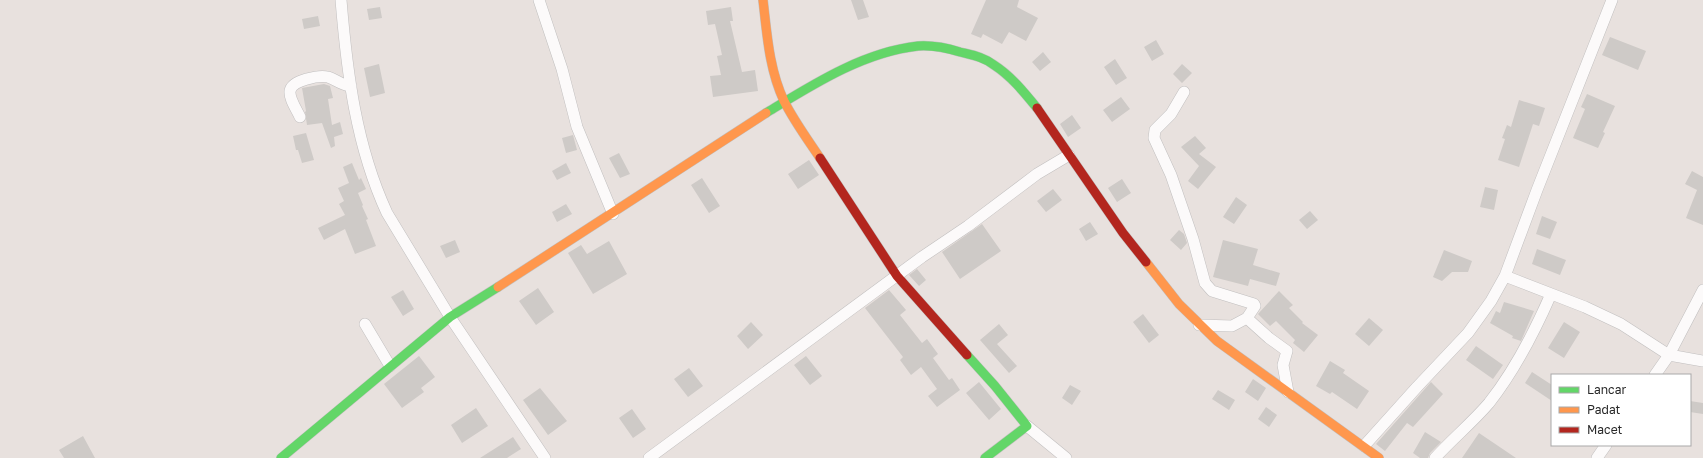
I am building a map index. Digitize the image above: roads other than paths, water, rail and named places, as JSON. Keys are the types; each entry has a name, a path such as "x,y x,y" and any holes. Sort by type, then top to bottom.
{"street":[{"path":"341,0 346,59 363,148 386,213 450,317 545,458"},
{"path":"539,0 562,69 577,128 613,214"},
{"path":"763,0 770,57 777,86 785,103 863,226 897,276 995,386 1027,426 1066,458"},
{"path":"1364,446 1468,333 1491,301 1505,276 1537,190 1612,0"},
{"path":"281,458 450,317 613,214 745,126 824,79 883,52 919,46 946,48 981,57 995,65 1018,85 1037,108 1123,233 1179,304 1199,326 1217,341 1379,458"},
{"path":"300,117 290,92 291,88 301,81 325,77 340,84 351,86"},
{"path":"1184,92 1171,114 1155,130 1154,138 1171,174 1193,239 1205,283 1212,291 1254,304 1255,306 1246,318 1232,326 1199,326"},
{"path":"649,458 922,257 968,226 1037,174 1069,155"},
{"path":"1505,276 1585,307 1621,324 1669,355 1703,361"},
{"path":"1656,374 1669,355 1703,290"},
{"path":"1435,458 1487,404 1507,379 1534,332 1551,294"},
{"path":"1246,318 1287,351 1283,365 1288,392"},
{"path":"365,324 390,366"},
{"path":"985,458 1027,426"},
{"path":"1597,458 1605,446"}]}
